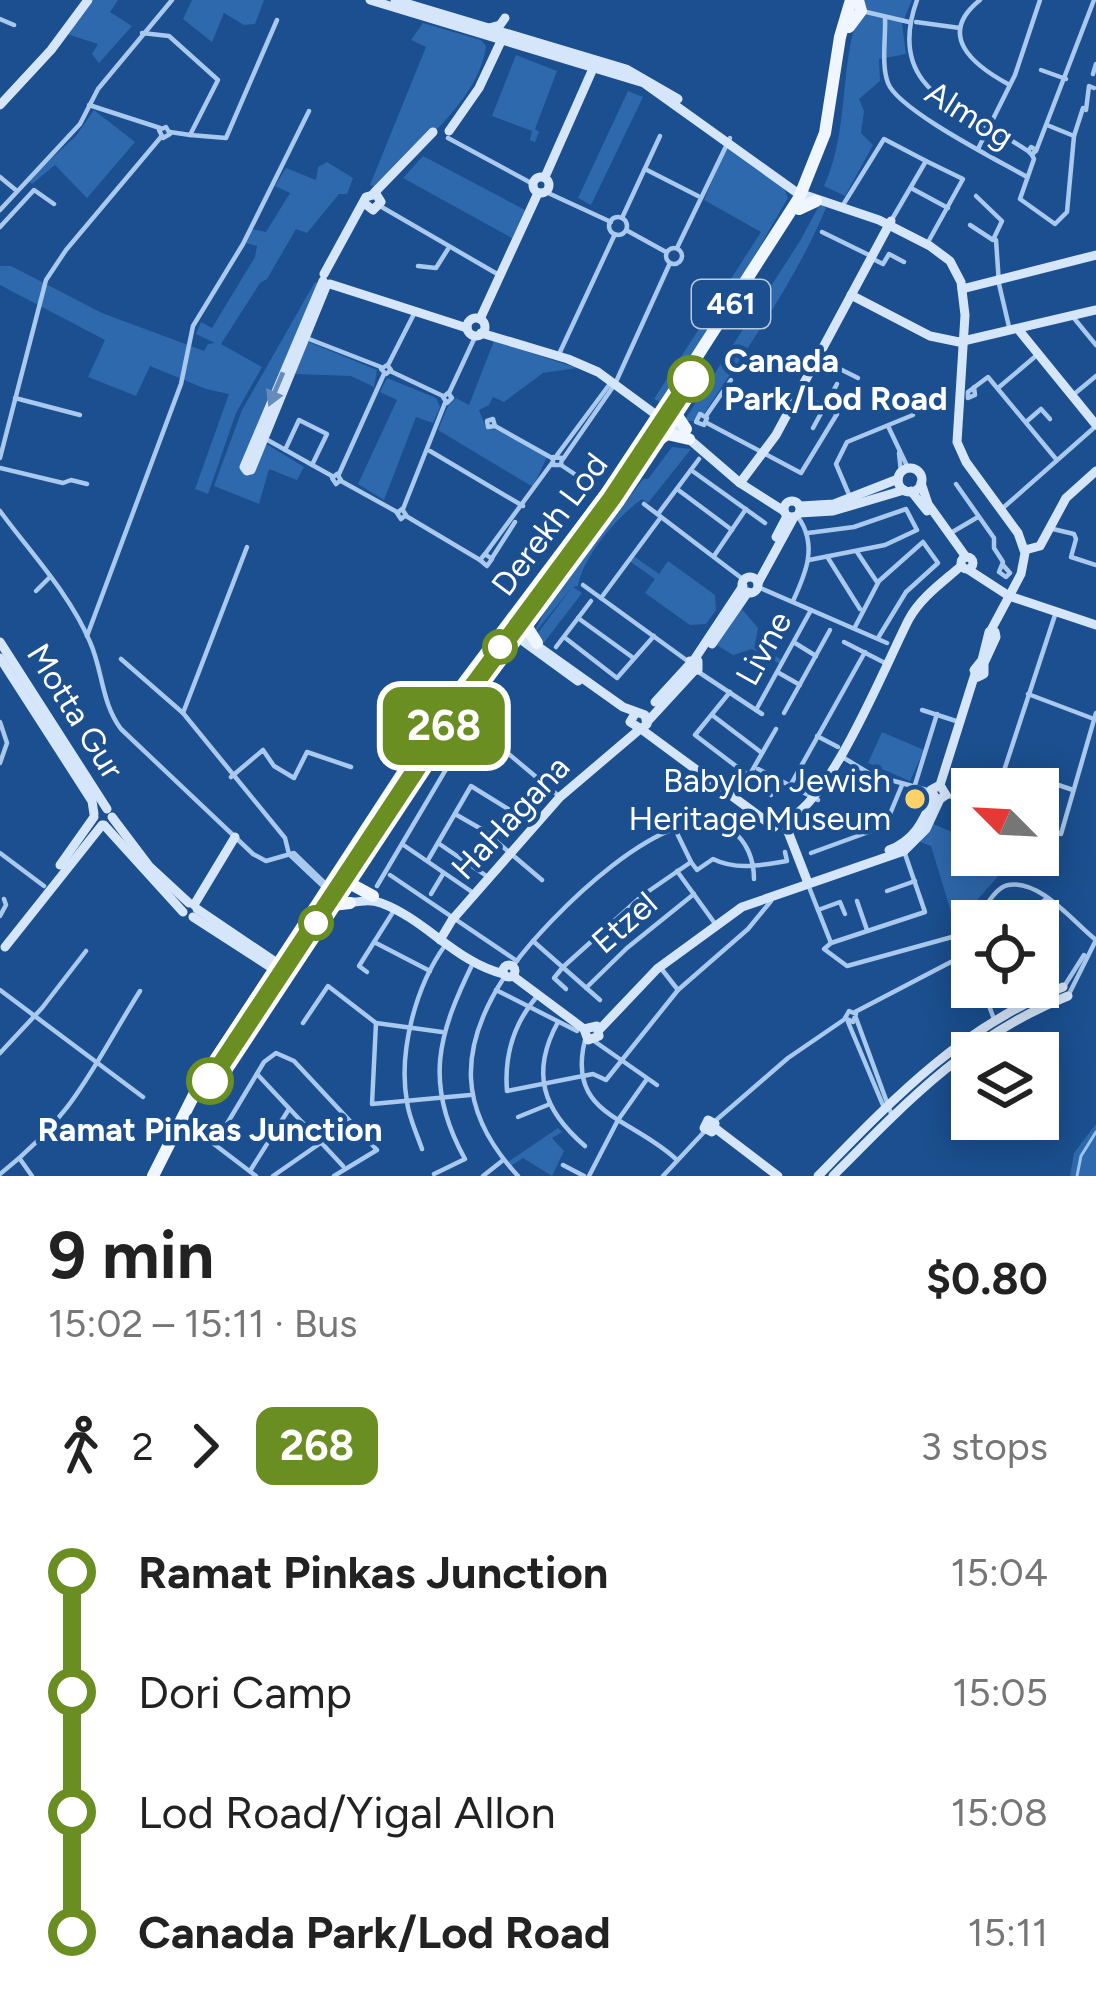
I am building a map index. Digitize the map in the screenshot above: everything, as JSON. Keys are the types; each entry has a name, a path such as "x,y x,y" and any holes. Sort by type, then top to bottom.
{"main road":[{"name":"Derekh Lod","path":"157,1176 329,889 449,702 530,610 646,448 661,415 680,398 808,196 828,143 855,5"},
{"name":"Derekh Lod","path":"329,889 355,864 808,196 855,5"},
{"path":"646,448 669,434 687,434 676,414 680,398"},
{"path":"499,650 512,641 531,644 530,610"},
{"path":"355,864 351,884 375,891"},
{"path":"283,967 332,905 350,904"}],"street":[{"path":"0,100 51,50 84,0"},
{"path":"0,210 80,124 142,33 172,0"},
{"path":"370,0 502,32"},
{"path":"395,0 644,83 808,196 890,223"},
{"path":"917,0 908,47 923,83 956,109 1031,149"},
{"path":"980,0 964,16 962,44 969,57 1010,86"},
{"path":"978,149 1010,86 1040,0"},
{"path":"1094,0 1066,79 1031,149 1022,203 1050,224 1063,220 1067,212 1074,136 1083,108 1087,110 1089,86 1094,88"},
{"path":"855,5 885,17 960,28"},
{"name":"Almog","path":"885,17 889,86 922,116 1027,177"},
{"path":"0,19 14,25"},
{"path":"89,105 161,133 226,138 277,20"},
{"path":"1082,31 1096,35"},
{"path":"495,52 493,42 502,32"},
{"path":"328,279 251,470 246,470 328,279 353,231 373,202 442,133 495,52 502,32"},
{"path":"142,33 169,36 218,80 190,135"},
{"path":"1093,74 1096,64"},
{"path":"401,516 475,328 595,68"},
{"path":"1041,70 1066,79"},
{"path":"87,635 181,383 194,326 243,244 309,111"},
{"path":"1046,124 1074,136"},
{"path":"0,458 53,266 161,133"},
{"path":"442,133 611,222 615,234 560,352"},
{"path":"660,136 622,218 626,230 666,252 670,263"},
{"path":"847,204 884,139 962,179 928,242"},
{"path":"485,556 611,386 670,263 681,259 677,248 727,143"},
{"path":"742,480 800,393 926,160"},
{"path":"645,169 700,197"},
{"path":"0,177 17,191"},
{"path":"910,188 949,208"},
{"path":"0,227 34,190 54,204"},
{"path":"677,1160 593,1100 580,1076 589,1031 642,978 749,898 904,851 926,829 993,633 1030,567 1028,549 967,457 960,436 964,287 950,260 928,242 890,223 847,204 808,196"},
{"path":"976,196 1002,221 993,281 1014,330 1096,426 1002,506"},
{"path":"373,202 500,275"},
{"path":"611,222 622,218"},
{"path":"970,225 996,240"},
{"path":"615,234 626,230"},
{"path":"822,232 883,264 889,254 904,262"},
{"path":"418,266 436,268 449,246"},
{"path":"666,252 677,248"},
{"path":"1062,249 1066,263"},
{"path":"964,287 1096,255"},
{"path":"328,279 412,311 560,352 661,415"},
{"path":"328,279 598,373 611,386 661,415 742,480 793,512 807,531 809,560 793,601"},
{"path":"851,295 929,336 964,343 1096,310"},
{"path":"330,493 412,311"},
{"path":"1072,316 1096,345"},
{"path":"304,337 446,397"},
{"path":"998,388 1037,355"},
{"path":"818,358 858,378"},
{"path":"974,387 988,376 1056,459"},
{"path":"1073,395 1096,376"},
{"path":"730,380 706,420 801,473 837,414 800,393"},
{"path":"813,428 837,384"},
{"path":"15,398 80,416"},
{"path":"1026,422 1041,409 1050,419"},
{"path":"847,497 836,464 842,449 850,440 913,415"},
{"path":"285,450 299,420 327,434 312,465"},
{"path":"495,426 582,479"},
{"path":"887,426 898,448 904,480 966,565 1010,596 1096,623"},
{"path":"264,438 401,516 485,556"},
{"path":"427,450 523,506"},
{"path":"601,598 699,459"},
{"path":"485,556 557,461"},
{"path":"0,468 63,484 71,480 87,484"},
{"path":"691,470 765,523"},
{"path":"793,512 833,511 918,471 928,504 966,565"},
{"path":"1028,549 1042,542 1066,498 1096,471"},
{"path":"639,721 695,667 793,512 904,480 921,483"},
{"path":"956,484 994,538 1003,565"},
{"path":"677,489 732,530"},
{"path":"644,504 750,584 887,643"},
{"path":"0,508 87,635 114,720 266,861 298,854"},
{"path":"714,556 746,509"},
{"path":"807,531 854,526 906,509 917,530 856,552 809,560"},
{"path":"950,534 978,517"},
{"path":"1049,528 1074,534 1071,557 1096,566"},
{"path":"855,627 878,583 922,542 938,562 906,592 878,638"},
{"path":"183,713 247,547"},
{"path":"856,552 878,583"},
{"path":"828,558 862,612"},
{"path":"782,826 816,798 920,604 966,565"},
{"path":"840,753 916,618 966,565"},
{"path":"36,591 50,577"},
{"path":"583,585 730,692 695,735 749,776 776,729"},
{"path":"556,647 591,601"},
{"name":"Livne","path":"730,692 759,712 811,610"},
{"path":"1005,768 1054,610"},
{"path":"578,618 633,658"},
{"path":"511,629 782,826"},
{"path":"784,713 830,630"},
{"path":"564,637 617,678 654,636"},
{"name":"Motta Gur","path":"0,642 102,818"},
{"path":"794,642 816,656"},
{"path":"844,642 889,664"},
{"path":"790,786 865,652"},
{"name":"Motta Gur","path":"0,658 102,818 191,909 283,967"},
{"path":"121,659 183,713 231,777 329,889 353,899 375,891 458,749 479,729 560,797"},
{"path":"777,672 800,685"},
{"path":"589,1031 714,923 755,900 903,844 938,793 957,719 978,675"},
{"path":"1028,694 1095,716 1059,833"},
{"path":"922,710 957,719"},
{"path":"916,788 937,714"},
{"path":"712,715 762,753"},
{"path":"639,721 782,826 790,855 831,943"},
{"name":"HaHagana","path":"443,940 452,920 511,851 639,721"},
{"path":"0,722 7,743 0,763"},
{"path":"816,736 872,776 951,797"},
{"path":"231,777 263,750 274,766 294,778 307,752 351,767"},
{"path":"758,769 816,798"},
{"path":"771,795 779,781"},
{"path":"811,853 878,830 889,821 902,785"},
{"path":"428,860 471,786 532,828"},
{"path":"1059,788 1073,795"},
{"path":"455,814 511,851 542,880"},
{"path":"1,945 102,818"},
{"path":"1,945 102,818"},
{"path":"518,1176 503,1160 478,1116 470,1070 476,1029 496,990 533,941 588,887 674,827 701,820 717,822 740,837 754,866 754,879"},
{"path":"889,821 896,831"},
{"path":"674,827 697,869 713,859 725,865 754,866 790,855"},
{"path":"191,909 235,837"},
{"path":"284,838 289,854 350,904 379,902 395,909"},
{"path":"438,843 489,878"},
{"path":"402,844 475,894"},
{"path":"904,851 924,910 824,949 848,966 951,938"},
{"path":"0,854 44,886"},
{"path":"566,989 554,978 562,967 612,920 692,862"},
{"path":"431,895 445,872"},
{"path":"677,872 714,923"},
{"path":"390,875 589,1031"},
{"path":"887,890 915,881"},
{"path":"992,900 1000,889 1013,885 1054,900"},
{"path":"375,891 474,961 510,971"},
{"name":"Etzel","path":"586,988 694,894"},
{"path":"0,916 4,899"},
{"path":"755,900 765,910"},
{"path":"538,994 510,1042 507,1091 593,1074 606,1080 678,990 771,901"},
{"path":"818,910 841,902 844,914"},
{"path":"857,902 867,931"},
{"path":"833,1176 888,1110 978,1042 1066,991 1095,938 1059,908"},
{"path":"367,972 358,966 395,909"},
{"path":"443,940 510,971 657,1085"},
{"path":"422,1149 406,1101 411,1028 443,940"},
{"path":"533,941 600,1000"},
{"path":"374,942 430,971"},
{"path":"0,1053 86,951"},
{"path":"434,1174 465,1159 442,1099 442,1032 474,961"},
{"path":"856,1015 951,965"},
{"path":"660,968 678,990"},
{"path":"303,1023 328,986 376,1023 442,1032"},
{"path":"0,990 143,1097"},
{"path":"496,990 558,1022 589,1031"},
{"path":"818,1176 934,1062 994,1019 1066,991"},
{"path":"0,1174 62,1118 140,992"},
{"path":"990,1008 994,1019"},
{"path":"849,1011 856,1015 888,1110 847,1020 849,1011"},
{"path":"663,1176 788,1058 847,1020"},
{"path":"558,1022 546,1048 543,1084 564,1128 585,1146"},
{"path":"376,1023 372,1104 472,1095"},
{"path":"216,1142 257,1074 276,1053 294,1061 376,1150 334,1176"},
{"path":"257,1074 345,1168"},
{"path":"563,1165 587,1176 647,1079"},
{"path":"518,1117 550,1104"},
{"path":"189,1125 253,1173 290,1108"},
{"path":"712,1128 774,1176"},
{"path":"273,1176 322,1142"},
{"path":"20,1159 32,1176"},
{"path":"486,1175 503,1160"}],"shaded area":[{"path":"93,0 118,0 110,12 132,26 99,63 92,54 98,44 67,34"},
{"path":"192,0 264,0 255,24 244,25 224,13 212,42 183,19"},
{"path":"865,0 912,0 902,24 906,54 879,59 880,81 859,99 864,111 861,133 873,145 845,196 824,186 838,139 851,43"},
{"path":"423,23 481,40 486,46 481,67 443,123 377,187 370,185 426,47 411,40"},
{"path":"516,55 557,71 535,129 539,132 535,142 530,140 532,131 492,116"},
{"path":"628,91 643,97 591,205 578,198"},
{"path":"94,110 135,142 87,198 55,165 32,184 28,180 76,136"},
{"path":"727,147 784,188 788,198 720,315 660,402 654,399 761,232 704,200"},
{"path":"423,156 525,210 512,238 403,178"},
{"path":"327,162 353,178 347,194 339,194 307,233 296,229 221,344 262,367 236,413 208,494 195,489 229,394 150,366 136,396 88,377 105,340 0,285 0,266 11,266 102,313 204,351 215,343 196,334 201,322 212,328 255,257 257,246 246,243 252,229 266,232 290,193 275,186 286,168 316,180 318,167"},
{"path":"820,204 826,208 813,236 767,318 699,421 684,421 800,241"},
{"path":"315,282 324,286 255,437 304,467 297,480 269,469 259,504 214,486 242,410"},
{"path":"306,341 377,370 374,387 351,376 295,374"},
{"path":"494,341 577,368 543,373 504,402 493,397 479,410 486,428 547,457 533,487 438,430 456,398 469,405"},
{"path":"387,378 436,398 440,407 433,423 416,417 384,500 358,484 397,400 380,392"},
{"path":"672,447 691,449 648,503 642,499 603,538 578,586 573,587 582,593 543,644 534,638 573,586 533,635 544,612"},
{"path":"632,555 659,574 668,561 715,595 716,610 706,624 690,625 645,593 655,579 628,560"},
{"path":"741,608 758,628 755,644 782,660 780,664 752,649 733,655 715,644"},
{"path":"882,732 924,750 910,781 868,763"},
{"path":"933,824 951,831 951,876 998,876 977,900 951,900 951,912 931,846 920,842"},
{"path":"1096,1124 1096,1176 1070,1176 1074,1153"},
{"path":"558,1128 562,1132 552,1138 564,1151 552,1176 523,1158 511,1166 508,1162"}],"waterway":[{"path":"1077,1176 1081,1156 1096,1132"}],"bus line":[{"name":"268","path":"210,1081 458,706 612,498 691,379"}],"place":[{"name":"Canada Park/Lod Road","path":"691,379"},
{"name":"Babylon Jewish Heritage Museum","path":"915,799"},
{"name":"Ramat Pinkas Junction","path":"210,1081"}]}
